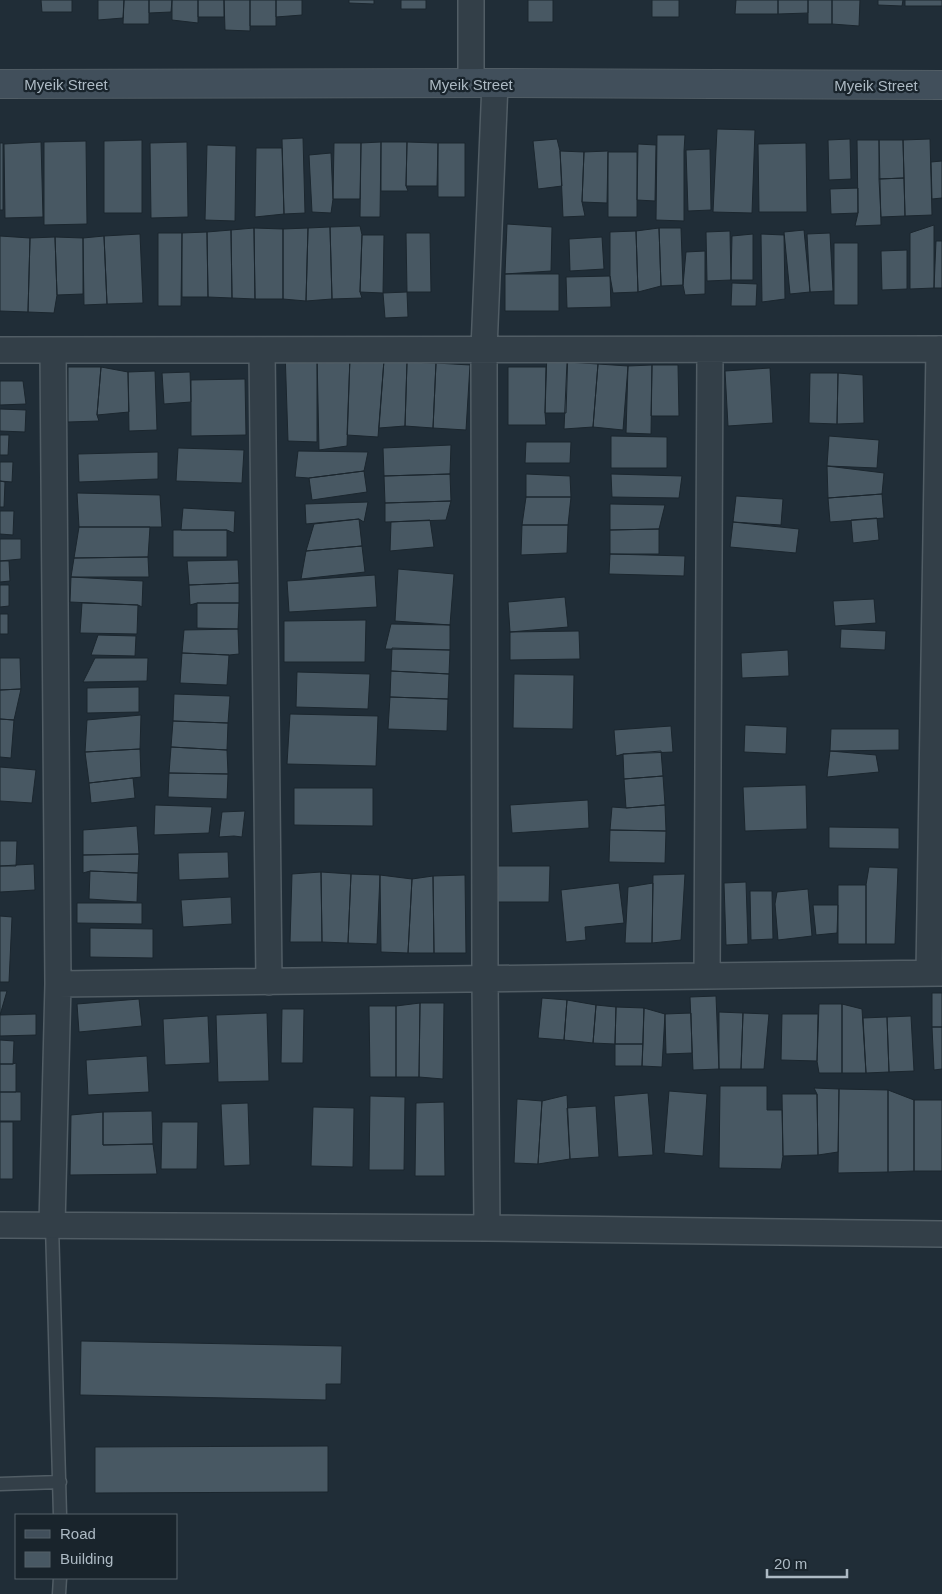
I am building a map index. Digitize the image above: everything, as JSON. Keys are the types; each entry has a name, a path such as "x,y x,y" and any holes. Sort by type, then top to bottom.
{"street":[{"path":"471,0 483,84 487,1228"},
{"name":"Myeik Street","path":"0,84 942,86"},
{"path":"0,350 940,349 936,973 58,984"},
{"path":"52,1225 58,984 53,350"},
{"path":"262,350 270,982"},
{"path":"707,976 710,350"},
{"path":"0,1226 487,1228 942,1234"}],"lane":[{"path":"52,1225 60,1514"},
{"path":"0,1484 60,1482"},
{"path":"60,1579 60,1594"}],"building":[{"path":"41,0 72,0 72,12 42,12"},
{"path":"98,0 124,0 123,18 98,20"},
{"path":"124,0 149,0 149,24 123,24"},
{"path":"149,0 172,0 171,12 149,13"},
{"path":"172,0 198,0 198,23 172,20"},
{"path":"198,0 224,0 224,17 198,17"},
{"path":"224,0 250,0 250,31 225,30"},
{"path":"250,0 276,0 276,26 250,26"},
{"path":"276,0 302,0 302,15 276,17"},
{"path":"349,0 374,0 374,4 349,3"},
{"path":"401,0 426,0 426,9 401,9"},
{"path":"528,0 553,0 553,22 528,22"},
{"path":"652,0 679,0 679,17 652,17"},
{"path":"736,0 778,0 778,14 735,14"},
{"path":"778,0 808,0 808,13 778,14"},
{"path":"808,0 832,0 832,24 808,24"},
{"path":"832,0 860,0 859,26 832,24"},
{"path":"878,0 903,0 902,6 878,5"},
{"path":"905,0 942,0 942,6 905,6"},
{"path":"717,129 755,130 752,213 713,212"},
{"path":"657,135 685,135 684,221 656,220"},
{"path":"303,138 305,213 284,214 282,139"},
{"path":"557,139 560,151 562,186 538,189 533,141"},
{"path":"850,139 851,179 829,180 828,140"},
{"path":"930,139 932,215 905,216 903,140"},
{"path":"142,140 142,213 104,213 104,141"},
{"path":"857,140 879,140 881,225 855,226 858,213"},
{"path":"879,140 903,140 904,178 879,179"},
{"path":"86,141 87,224 44,225 44,142"},
{"path":"41,142 43,217 5,218 4,144"},
{"path":"187,142 188,217 151,218 150,143"},
{"path":"381,142 380,217 360,217 361,143"},
{"path":"381,142 407,142 406,186 408,191 381,191"},
{"path":"407,142 438,143 437,186 406,186"},
{"path":"0,143 3,143 3,210 0,210"},
{"path":"334,143 361,143 360,199 333,199"},
{"path":"438,143 465,143 465,197 438,197"},
{"path":"806,143 807,212 759,212 758,144"},
{"path":"638,144 656,145 655,201 637,200"},
{"path":"207,145 236,146 235,221 205,220"},
{"path":"256,148 282,148 284,214 255,217"},
{"path":"710,149 711,210 688,211 686,150"},
{"path":"560,151 584,152 582,202 585,216 563,217"},
{"path":"608,151 607,203 582,202 584,152"},
{"path":"608,152 637,152 637,217 608,217"},
{"path":"331,153 333,199 331,213 312,212 309,155"},
{"path":"942,161 942,198 932,199 931,162"},
{"path":"904,178 905,216 881,217 879,179"},
{"path":"858,188 858,213 831,214 830,189"},
{"path":"507,224 552,227 551,271 505,274"},
{"path":"934,225 934,288 910,289 910,233"},
{"path":"360,226 362,235 360,292 362,298 332,299 330,227"},
{"path":"330,227 332,299 306,301 308,228"},
{"path":"254,228 255,299 232,298 231,230"},
{"path":"254,228 283,229 283,299 255,299"},
{"path":"308,228 306,301 283,299 283,229"},
{"path":"659,228 681,228 683,285 661,286"},
{"path":"659,228 661,286 638,292 636,231"},
{"path":"231,230 232,298 208,297 207,232"},
{"path":"804,230 810,292 790,294 784,232"},
{"path":"636,231 638,292 613,293 610,276 610,232"},
{"path":"730,231 731,280 707,281 706,232"},
{"path":"207,232 208,297 182,297 182,233"},
{"path":"158,233 182,233 181,306 158,306"},
{"path":"406,233 430,233 431,292 407,292"},
{"path":"830,233 833,291 810,292 807,234"},
{"path":"140,234 143,303 107,304 104,236"},
{"path":"753,234 753,280 731,280 732,236"},
{"path":"761,234 784,235 785,299 762,302"},
{"path":"362,235 384,235 383,293 360,292"},
{"path":"0,236 30,238 28,312 0,311"},
{"path":"104,236 107,304 84,305 83,238"},
{"path":"55,237 57,295 54,313 28,312 30,238"},
{"path":"55,237 83,238 83,294 57,295"},
{"path":"602,237 604,269 570,271 569,239"},
{"path":"936,241 942,241 942,288 934,288"},
{"path":"834,243 858,243 858,305 834,305"},
{"path":"907,250 907,289 882,290 881,251"},
{"path":"705,251 705,294 685,295 683,285 686,252"},
{"path":"505,274 559,274 559,311 505,311"},
{"path":"610,276 611,307 567,308 566,277"},
{"path":"732,283 757,284 756,306 731,306"},
{"path":"407,292 408,317 385,318 383,293"},
{"path":"285,350 317,354 317,442 288,441"},
{"path":"547,350 568,350 566,413 545,413"},
{"path":"317,354 350,357 347,446 319,450"},
{"path":"350,357 384,360 378,437 347,435"},
{"path":"384,360 407,362 405,426 379,428"},
{"path":"407,362 436,363 433,428 405,426"},
{"path":"567,362 598,364 593,427 564,429"},
{"path":"436,363 470,365 466,430 433,428"},
{"path":"598,364 628,366 623,430 593,427"},
{"path":"652,365 651,434 626,433 628,366"},
{"path":"652,365 678,365 679,416 651,416"},
{"path":"68,367 101,367 97,415 99,421 68,422"},
{"path":"101,367 128,372 129,412 97,415"},
{"path":"508,367 546,367 546,425 508,425"},
{"path":"770,368 773,423 728,426 725,371"},
{"path":"155,371 157,430 129,431 128,372"},
{"path":"190,372 191,402 164,404 162,373"},
{"path":"810,373 838,373 837,424 809,423"},
{"path":"838,373 863,375 864,423 837,424"},
{"path":"245,379 246,435 191,436 191,380"},
{"path":"0,381 23,381 26,404 0,405"},
{"path":"0,409 26,410 25,432 0,431"},
{"path":"0,435 9,435 8,455 0,455"},
{"path":"611,436 667,437 667,468 611,468"},
{"path":"829,436 879,440 877,468 827,466"},
{"path":"526,442 571,442 570,463 525,463"},
{"path":"451,445 450,474 384,476 383,448"},
{"path":"178,448 244,450 242,483 176,481"},
{"path":"298,451 368,452 364,471 309,478 295,477"},
{"path":"158,452 158,479 79,482 78,454"},
{"path":"0,462 13,462 12,482 0,481"},
{"path":"827,466 884,473 882,494 828,498"},
{"path":"364,471 367,492 312,500 309,478"},
{"path":"450,474 451,501 385,503 384,476"},
{"path":"526,474 570,476 571,497 526,497"},
{"path":"611,474 682,476 679,498 612,497"},
{"path":"0,481 5,482 4,507 0,507"},
{"path":"77,493 160,495 162,527 79,527"},
{"path":"882,494 884,518 830,522 828,498"},
{"path":"736,496 783,499 781,525 733,522"},
{"path":"526,497 571,497 568,525 522,525"},
{"path":"451,501 446,520 385,522 385,503"},
{"path":"368,502 364,522 359,519 306,524 305,504"},
{"path":"610,504 665,505 659,529 610,530"},
{"path":"183,508 235,511 234,533 227,530 181,530"},
{"path":"0,511 14,511 13,535 0,534"},
{"path":"877,518 879,540 853,543 851,520"},
{"path":"359,519 362,546 306,551 314,524"},
{"path":"430,520 434,547 390,551 391,522"},
{"path":"733,522 799,529 796,553 730,547"},
{"path":"522,525 568,525 567,553 521,555"},
{"path":"79,527 150,527 148,557 74,558"},
{"path":"659,529 659,554 610,554 610,530"},
{"path":"173,530 227,530 227,557 173,557"},
{"path":"0,539 21,539 21,559 0,561"},
{"path":"362,546 365,572 301,579 306,551"},
{"path":"610,554 685,556 684,576 609,574"},
{"path":"148,557 149,577 71,577 74,558"},
{"path":"238,560 239,583 189,585 187,561"},
{"path":"0,561 9,561 10,581 0,582"},
{"path":"398,569 454,574 450,625 395,621"},
{"path":"375,575 377,607 289,612 287,581"},
{"path":"71,577 143,581 142,607 138,605 70,602"},
{"path":"239,583 239,603 197,603 190,605 189,585"},
{"path":"0,585 9,585 9,606 0,607"},
{"path":"565,597 568,627 510,632 508,602"},
{"path":"874,599 876,623 835,626 833,601"},
{"path":"82,603 138,605 137,634 80,633"},
{"path":"197,603 239,603 238,629 197,628"},
{"path":"0,614 8,614 8,634 0,634"},
{"path":"366,620 365,662 284,662 284,621"},
{"path":"391,624 450,625 450,650 385,649"},
{"path":"238,629 239,654 182,653 184,630"},
{"path":"841,629 886,631 885,650 840,648"},
{"path":"579,631 580,659 510,660 510,632"},
{"path":"98,635 136,636 135,656 91,655"},
{"path":"392,648 450,650 449,674 391,671"},
{"path":"788,650 789,676 742,678 741,653"},
{"path":"182,653 229,655 227,685 180,683"},
{"path":"0,658 20,658 21,689 0,690"},
{"path":"95,658 148,658 147,681 83,682"},
{"path":"391,671 449,674 448,699 390,697"},
{"path":"297,672 370,674 368,709 296,707"},
{"path":"514,674 574,675 573,729 513,728"},
{"path":"139,687 139,712 87,713 87,688"},
{"path":"21,689 14,720 0,719 0,690"},
{"path":"174,694 230,696 228,723 173,721"},
{"path":"390,697 448,699 447,731 388,729"},
{"path":"290,714 378,716 376,766 287,764"},
{"path":"141,715 140,749 85,752 87,720"},
{"path":"0,719 14,720 11,758 0,757"},
{"path":"173,721 228,723 227,750 171,747"},
{"path":"745,725 787,727 786,754 744,752"},
{"path":"671,726 673,752 623,754 616,756 614,730"},
{"path":"831,729 899,729 899,750 830,751"},
{"path":"171,747 227,750 228,774 169,773"},
{"path":"140,749 141,777 89,783 85,752"},
{"path":"661,751 663,776 624,779 623,754"},
{"path":"830,751 876,755 879,772 827,777"},
{"path":"0,767 36,770 32,803 0,801"},
{"path":"169,773 228,774 227,799 168,797"},
{"path":"663,776 665,805 626,808 624,779"},
{"path":"133,778 135,798 91,803 89,783"},
{"path":"806,785 807,829 745,831 743,787"},
{"path":"294,788 373,788 373,826 294,825"},
{"path":"588,800 589,828 512,833 510,805"},
{"path":"155,805 212,807 209,833 154,835"},
{"path":"665,805 666,831 610,830 612,807 626,808"},
{"path":"245,811 242,837 219,837 222,812"},
{"path":"137,826 139,854 83,855 83,830"},
{"path":"829,827 899,828 899,849 829,848"},
{"path":"610,830 666,831 665,863 609,862"},
{"path":"0,841 17,841 16,866 0,866"},
{"path":"228,852 229,878 179,880 178,853"},
{"path":"139,854 138,873 90,871 83,873 83,855"},
{"path":"34,864 35,890 0,892 0,866"},
{"path":"495,866 550,866 549,902 495,902"},
{"path":"869,867 898,868 895,944 866,944 866,885"},
{"path":"90,871 138,873 137,902 89,899"},
{"path":"321,872 322,942 290,942 292,874"},
{"path":"321,872 351,874 348,943 322,942"},
{"path":"351,874 380,875 377,944 348,943"},
{"path":"685,874 681,940 652,943 653,875"},
{"path":"380,875 412,879 408,953 381,952"},
{"path":"465,875 466,953 434,953 433,876"},
{"path":"433,876 434,953 408,953 412,879"},
{"path":"746,882 748,944 726,945 724,883"},
{"path":"619,883 624,923 585,927 586,940 566,942 561,890"},
{"path":"653,883 652,943 625,943 628,887"},
{"path":"838,885 866,885 866,944 838,944"},
{"path":"808,889 812,936 778,940 775,904 777,892"},
{"path":"750,891 772,891 773,939 751,940"},
{"path":"231,897 232,924 183,927 181,900"},
{"path":"77,903 142,903 142,924 77,923"},
{"path":"813,905 838,905 837,933 816,935"},
{"path":"0,916 12,917 9,982 0,982"},
{"path":"90,928 153,929 153,958 90,957"},
{"path":"0,991 7,991 0,1015"},
{"path":"932,993 942,993 942,1027 932,1027"},
{"path":"716,996 719,1069 693,1070 690,997"},
{"path":"542,998 567,1000 564,1040 538,1038"},
{"path":"139,999 142,1026 79,1032 77,1004"},
{"path":"567,1000 596,1005 593,1043 564,1040"},
{"path":"420,1003 444,1003 443,1079 419,1077"},
{"path":"420,1003 419,1077 396,1077 396,1006"},
{"path":"819,1004 842,1004 842,1073 819,1073 817,1061"},
{"path":"842,1004 862,1009 866,1073 842,1073"},
{"path":"596,1005 616,1007 615,1044 593,1043"},
{"path":"369,1006 396,1006 396,1077 370,1077"},
{"path":"616,1007 644,1008 643,1044 615,1044"},
{"path":"644,1008 665,1014 662,1067 642,1066"},
{"path":"282,1009 304,1009 303,1063 281,1063"},
{"path":"719,1012 743,1013 741,1069 719,1069"},
{"path":"267,1013 269,1081 218,1082 216,1015"},
{"path":"691,1013 692,1053 666,1054 665,1014"},
{"path":"743,1013 769,1014 764,1069 741,1069"},
{"path":"36,1014 36,1035 0,1036 0,1015"},
{"path":"782,1014 818,1014 817,1061 781,1060"},
{"path":"208,1016 210,1063 165,1065 163,1019"},
{"path":"911,1016 914,1071 889,1072 887,1017"},
{"path":"887,1017 889,1072 866,1073 863,1018"},
{"path":"932,1027 942,1027 942,1069 934,1070"},
{"path":"0,1040 14,1041 13,1064 0,1064"},
{"path":"615,1044 643,1044 642,1066 615,1066"},
{"path":"147,1056 149,1092 88,1095 86,1060"},
{"path":"16,1063 16,1092 0,1092 0,1064"},
{"path":"720,1086 767,1086 767,1110 782,1110 783,1156 781,1169 719,1168"},
{"path":"814,1088 839,1089 838,1152 818,1155 817,1094"},
{"path":"839,1089 888,1090 888,1172 838,1173"},
{"path":"888,1090 914,1100 914,1171 888,1172"},
{"path":"669,1091 707,1094 703,1156 664,1153"},
{"path":"0,1092 21,1092 21,1121 0,1121"},
{"path":"648,1093 653,1155 618,1157 614,1096"},
{"path":"782,1094 817,1094 818,1155 783,1156"},
{"path":"567,1095 570,1159 538,1164 542,1101"},
{"path":"370,1096 405,1097 404,1170 369,1170"},
{"path":"517,1099 542,1101 538,1164 514,1163"},
{"path":"914,1100 942,1100 942,1171 914,1171"},
{"path":"444,1102 445,1176 415,1176 416,1103"},
{"path":"248,1103 250,1165 224,1166 221,1104"},
{"path":"596,1106 599,1157 570,1159 567,1108"},
{"path":"313,1107 354,1108 353,1167 311,1166"},
{"path":"152,1111 153,1144 103,1145 103,1112"},
{"path":"103,1112 103,1145 153,1144 157,1174 70,1175 71,1115"},
{"path":"0,1122 13,1122 13,1179 0,1179"},
{"path":"162,1122 198,1122 197,1169 161,1169"},
{"path":"81,1341 342,1346 341,1384 326,1384 326,1400 80,1395"},
{"path":"328,1446 328,1492 95,1493 95,1447"}]}
